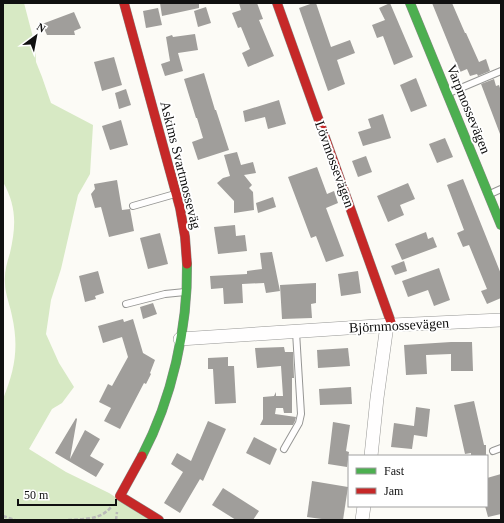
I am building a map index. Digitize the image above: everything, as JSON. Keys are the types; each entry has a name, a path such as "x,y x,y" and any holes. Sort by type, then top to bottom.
{"street":[{"name":"Askims Svartmosseväg","path":"120,496 151,438 167,393 180,339 187,266 184,230 176,194 124,3"},
{"name":"Lövmossevägen","path":"277,3 386,306 389,325 377,398 371,455"},
{"name":"Varpmossevägen","path":"410,3 501,225"},
{"name":"Björnmossevägen","path":"180,339 389,325 501,320"},
{"path":"120,496 159,520"},
{"path":"362,520 364,507"}],"lane":[{"path":"447,94 501,71"},
{"path":"488,194 501,189"},
{"path":"133,206 176,194"},
{"path":"126,304 165,294 185,292"},
{"path":"284,449 299,423 301,414 296,332"},
{"path":"493,451 501,448"}],"path":[{"path":"68,520 92,518 106,513 120,496"},
{"path":"3,516 15,520"}],"green space":[{"path":"3,3 24,3 35,45 36,62 51,103 93,125 90,174 78,195 61,269 51,300 46,334 59,363 74,387 62,403 52,409 29,449 66,472 109,493 151,520 3,520 3,399 15,358 15,338 5,279 12,243 14,217 11,200 3,182"}],"building":[{"path":"160,3 199,3 199,8 162,16"},
{"path":"239,3 257,3 263,19 259,20 274,56 248,67 242,53 250,49 241,27 238,28 232,13 241,10"},
{"path":"316,3 331,47 350,40 355,53 337,60 345,84 328,91 299,8"},
{"path":"390,3 413,57 394,65 383,36 377,38 372,25 385,20 379,8"},
{"path":"432,3 452,3 479,62 486,59 490,71 478,76 477,74 470,76 467,69 460,72"},
{"path":"206,7 211,23 198,27 194,11"},
{"path":"158,8 162,25 146,28 143,11"},
{"path":"74,12 81,28 74,31 75,35 47,35 42,24"},
{"path":"195,34 198,50 178,53 183,71 165,76 161,64 170,61 166,37 172,35 173,37"},
{"path":"114,57 122,85 102,91 94,62"},
{"path":"204,73 229,150 198,160 192,142 203,138 184,79"},
{"path":"416,78 427,106 411,112 400,85"},
{"path":"494,79 496,86 499,85 501,91 500,134 481,84"},
{"path":"126,89 131,105 119,109 115,93"},
{"path":"279,100 286,124 268,129 265,117 245,122 243,111"},
{"path":"383,114 391,138 363,146 358,132 371,128 368,119"},
{"path":"121,120 128,145 110,150 102,126"},
{"path":"445,138 453,157 437,163 429,144"},
{"path":"237,152 241,165 253,162 256,173 244,175 252,185 249,188 253,192 254,210 234,213 234,201 217,183 223,178 230,176 224,155"},
{"path":"366,156 372,172 358,177 352,161"},
{"path":"317,167 327,194 334,191 338,203 326,208 344,256 326,262 316,236 311,238 288,177"},
{"path":"463,179 501,274 501,298 487,304 481,291 487,289 469,245 463,247 457,233 464,230 447,185"},
{"path":"117,180 122,210 130,209 134,231 109,237 101,207 95,208 91,194 95,189 94,184"},
{"path":"408,183 415,199 400,205 404,215 388,222 377,196"},
{"path":"273,197 276,207 258,213 256,203"},
{"path":"235,225 236,236 245,235 247,251 218,254 214,227"},
{"path":"426,232 428,239 433,237 437,247 402,260 395,244"},
{"path":"160,233 168,264 148,269 140,238"},
{"path":"272,252 280,291 266,293 264,283 242,284 243,303 224,304 223,288 211,289 210,276 247,274 247,271 262,269 260,253"},
{"path":"404,261 407,271 395,275 391,266"},
{"path":"439,268 450,300 434,306 428,290 408,297 402,281"},
{"path":"98,271 104,293 95,296 96,299 85,302 79,276"},
{"path":"358,271 361,293 341,296 338,274"},
{"path":"316,283 316,303 311,304 312,318 282,319 280,285"},
{"path":"153,303 157,314 143,319 140,307"},
{"path":"123,319 124,322 133,319 143,353 155,360 146,384 144,383 120,429 104,421 111,408 99,402 108,384 112,386 128,357 122,337 103,343 98,326"},
{"path":"472,342 473,371 451,371 451,354 426,355 427,374 406,375 404,345"},
{"path":"284,347 285,352 293,352 294,378 292,378 292,413 284,413 283,408 276,408 275,414 296,417 295,421 293,425 260,425 263,419 263,397 274,396 276,392 276,396 283,396 281,366 257,368 255,348"},
{"path":"348,348 350,366 318,368 317,350"},
{"path":"228,357 228,366 234,366 236,403 215,404 213,369 208,369 208,358"},
{"path":"351,387 352,404 320,405 319,389"},
{"path":"474,401 484,445 486,445 486,455 471,455 471,453 465,454 454,405"},
{"path":"416,407 430,409 427,437 414,435 412,449 391,447 394,423 414,426"},
{"path":"76,418 70,459 85,430 100,439 90,456 104,464 96,477 55,453"},
{"path":"208,421 226,429 203,481 200,479 180,513 164,503 183,472 171,464 177,453 191,461"},
{"path":"333,422 350,425 346,451 349,452 347,467 328,464"},
{"path":"254,437 277,449 270,465 246,453"},
{"path":"501,474 501,514 488,517 485,507 488,507 488,478"},
{"path":"312,481 348,487 343,520 307,517"},
{"path":"223,488 259,511 253,520 236,520 212,505"}],"traffic: fast":[{"path":"410,3 501,225"},
{"path":"142,456 162,411 176,362 185,313 187,264"}],"traffic: jam":[{"path":"124,3 180,208 185,237 187,264"},
{"path":"277,3 392,325"},
{"path":"142,456 120,496 159,520"}]}
